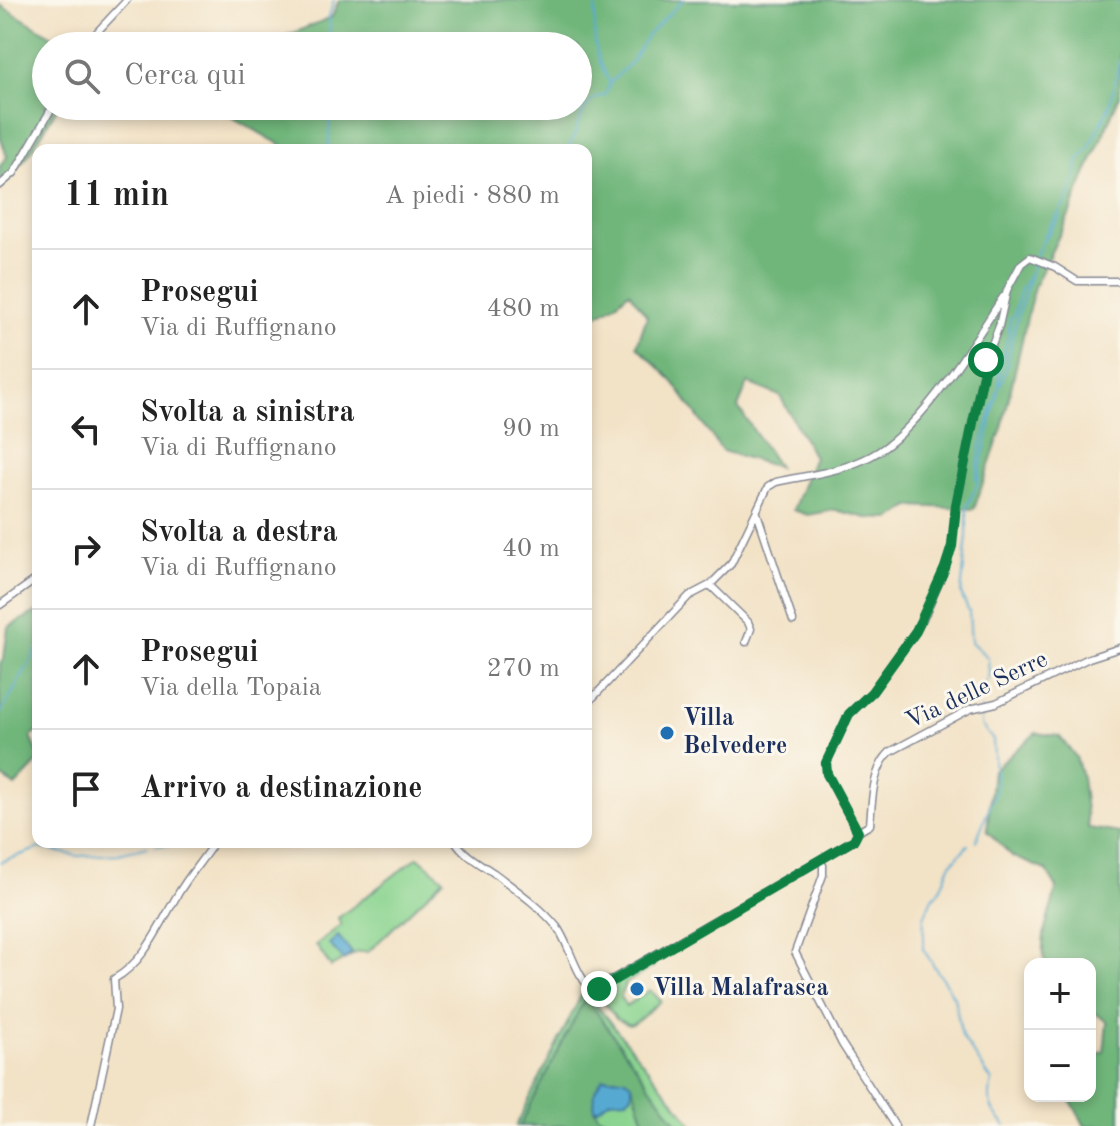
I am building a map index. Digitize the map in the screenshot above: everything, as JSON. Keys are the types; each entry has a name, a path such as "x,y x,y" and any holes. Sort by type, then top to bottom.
{"street":[{"path":"97,32 127,0"},
{"path":"0,185 14,173 45,120"},
{"path":"592,699 689,596 710,585 731,564 768,487 776,482 852,465 891,443 924,409 975,340 1026,258 1036,258 1074,280 1120,281"},
{"path":"460,848 555,924 571,951 584,983 594,990 854,840 858,832 827,774 826,763 849,714 872,692 916,631 945,568 952,546 956,505 986,360 999,326 1007,290"},
{"path":"757,513 793,621"},
{"path":"0,605 32,582"},
{"path":"710,585 748,622 751,629 746,642"},
{"name":"Via delle Serre","path":"858,832 870,825 878,770 881,760 890,752 970,709 996,703 1089,658 1120,648"},
{"path":"91,1126 116,1009 114,979 131,969 183,885 210,848"},
{"path":"819,860 823,865 823,875 795,952 842,1044 895,1126"}],"green space":[{"path":"339,0 1120,0 1120,95 1069,215 1034,287 1002,428 974,509 911,506 891,519 867,518 835,510 808,515 793,510 814,457 780,396 748,383 738,407 778,467 722,451 671,379 637,346 647,316 629,292 592,318 592,144 279,144 237,120 592,120 592,32 296,32 332,17"},
{"path":"0,5 45,32 32,32 32,120 50,120 36,144 32,144 31,152 0,189 0,165 7,157 0,135"},
{"path":"32,614 32,768 15,786 0,775 0,663 4,658 8,627"},
{"path":"1036,733 1059,736 1076,757 1082,777 1088,828 1120,833 1120,1126 1085,1126 1072,1102 1096,1102 1096,1054 1104,1052 1107,1022 1096,1014 1096,958 1043,958 1044,937 1057,888 1046,870 1013,857 987,831 993,770"},
{"path":"418,857 444,879 368,952 358,952 331,967 316,945 341,925 338,918"},
{"path":"654,960 654,966 625,984 620,996 626,1006 650,990 661,1001 635,1023 629,1025 616,1019 597,992"},
{"path":"584,990 694,1126 516,1126"},
{"path":"584,1000 592,1006 679,1126 644,1121 632,1084 594,1109 599,1116 625,1126 520,1126"}],"water":[{"path":"338,936 352,953 344,960 329,944"},
{"path":"603,1078 624,1078 632,1084 632,1095 627,1099 610,1100 594,1109 595,1090"}],"waterway":[{"path":"329,32 334,0"},
{"path":"596,0 595,42 609,82"},
{"path":"592,100 605,95 610,83 632,61 647,36 683,0"},
{"path":"1119,0 1120,5"},
{"path":"981,695 989,674 988,658 971,642 969,612 961,594 967,506 977,485 997,393 1036,255 1049,227 1066,202 1078,162 1089,148 1109,107 1120,60"},
{"path":"328,144 330,120"},
{"path":"570,144 580,120"},
{"path":"1044,240 1061,215"},
{"path":"999,384 1010,318 1014,315 1020,292 1031,271"},
{"path":"976,480 981,445 994,402"},
{"path":"0,714 32,658"},
{"path":"976,841 996,790 993,740 981,725 981,709"},
{"path":"968,845 950,865 939,892 932,898 924,917 923,949 954,997 962,1037 992,1081 991,1106 1006,1126"},
{"path":"0,862 40,848"},
{"path":"40,848 78,856 118,854 143,848"}],"place":[{"name":"Villa Belvedere","path":"667,733"},
{"name":"Villa Malafrasca","path":"637,989"}],"route":[{"path":"599,989 854,840 858,832 827,774 826,763 849,714 872,692 916,631 945,568 952,546 956,505 981,397 986,360"}]}
